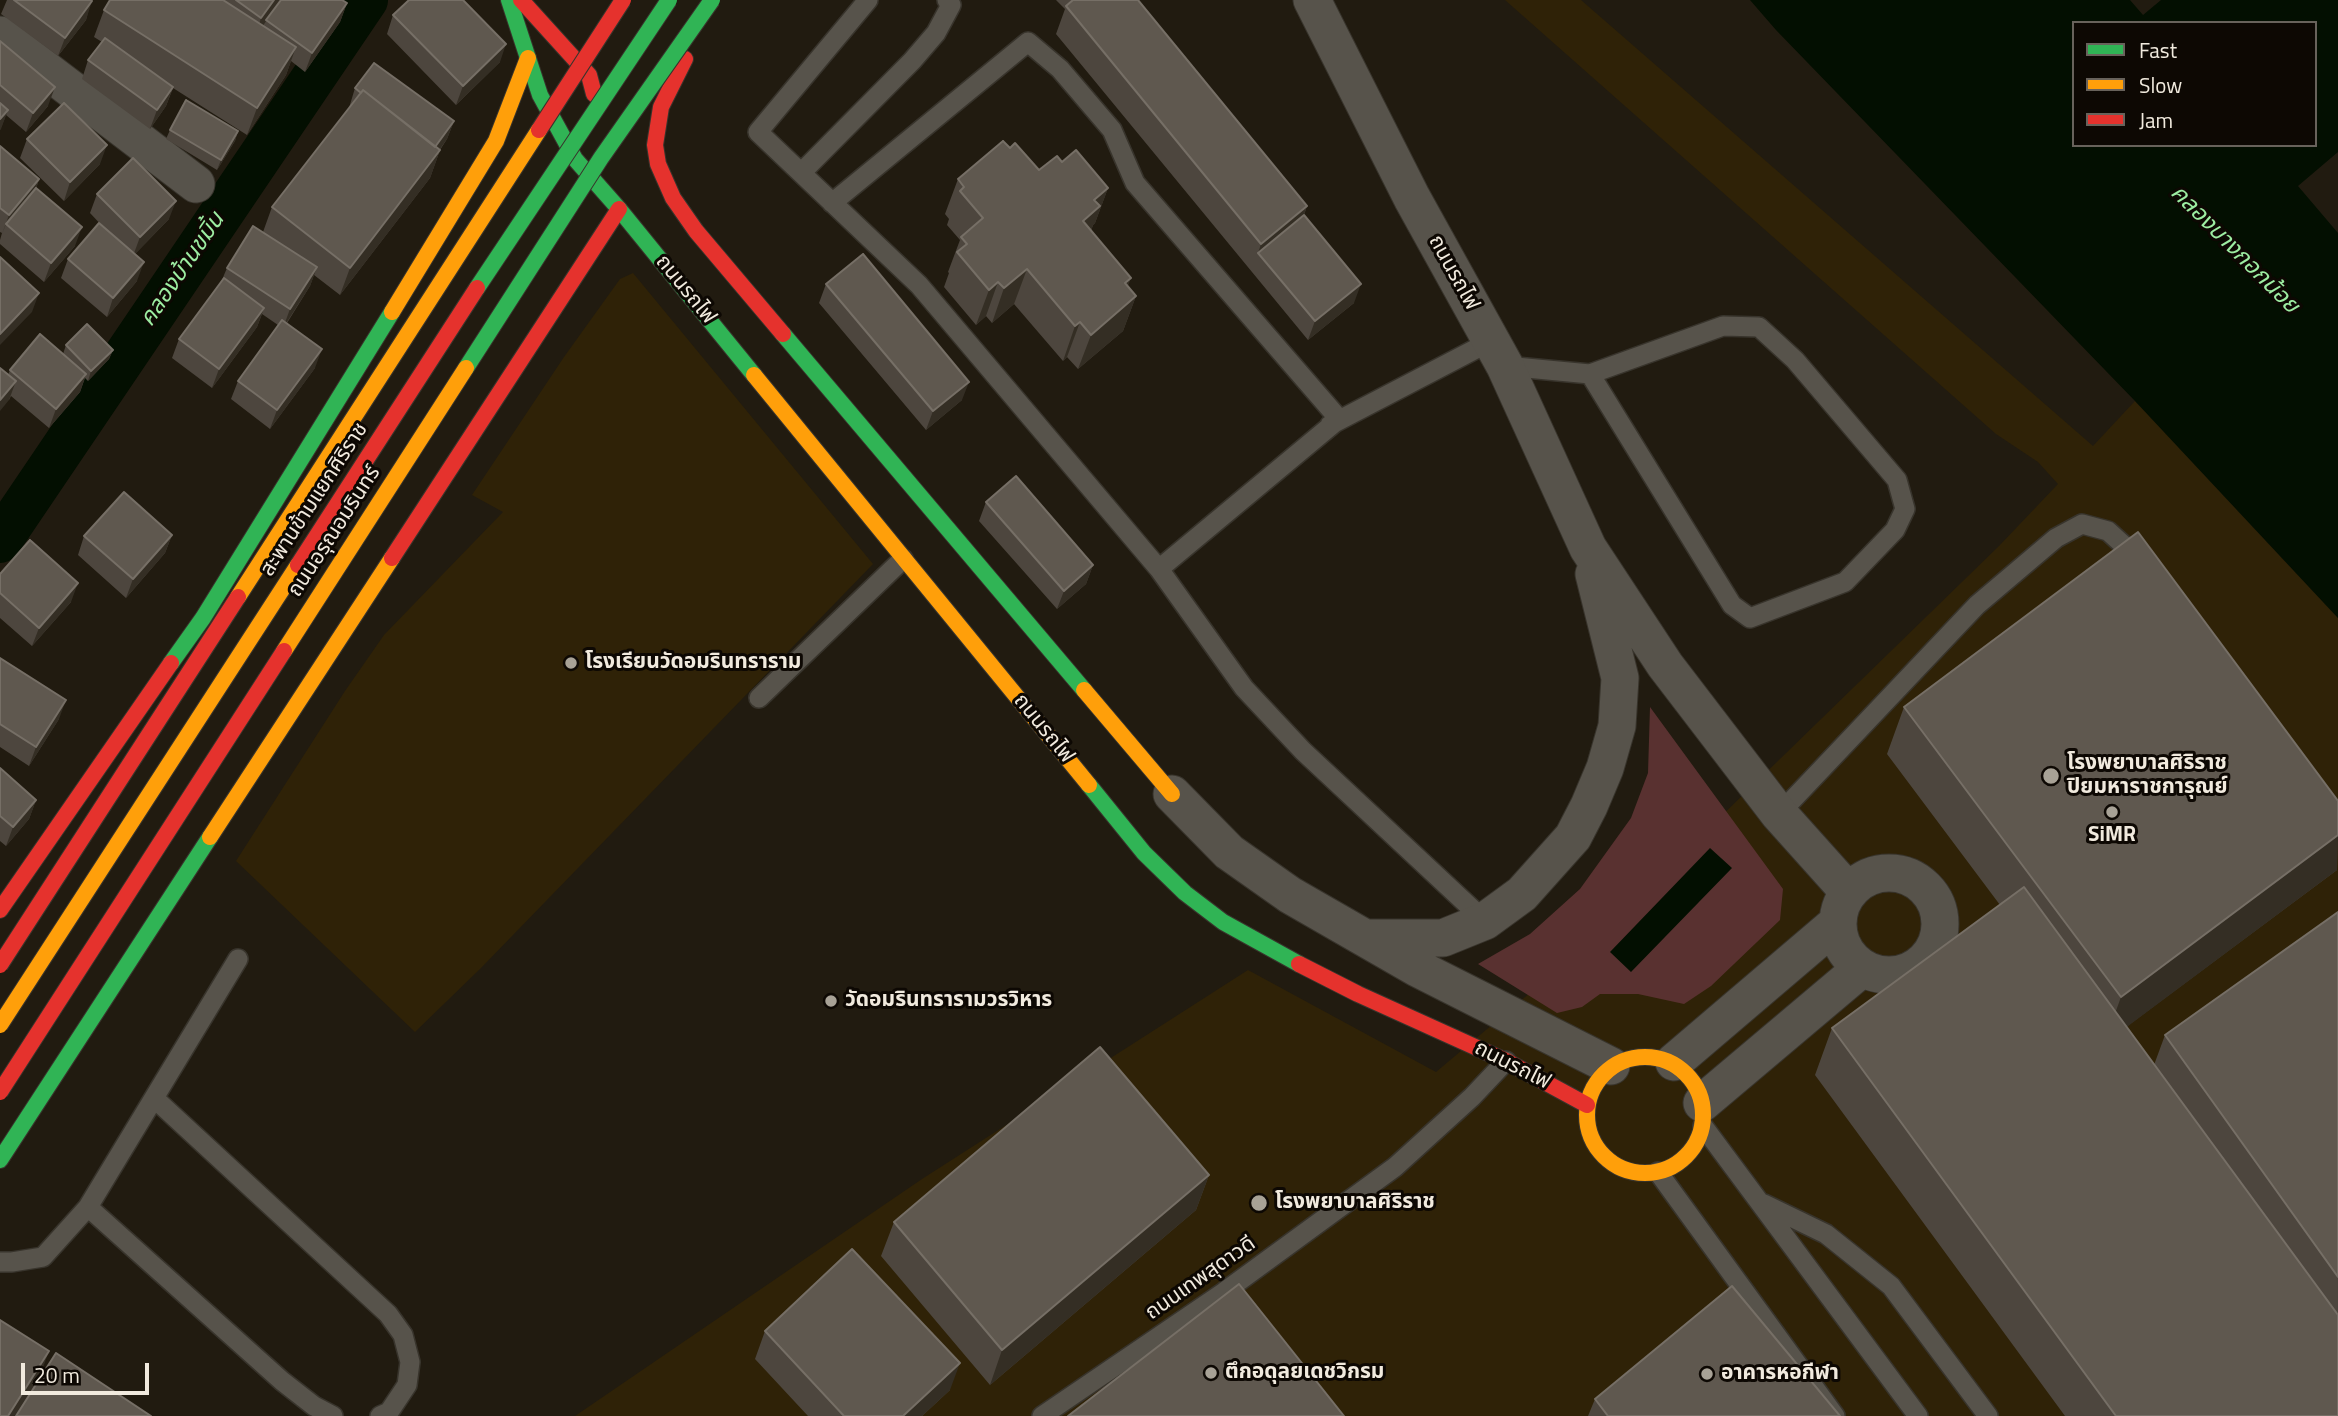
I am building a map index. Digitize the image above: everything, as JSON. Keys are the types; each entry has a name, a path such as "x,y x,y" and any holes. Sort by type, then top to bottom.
{"main road":[{"name":"ถนนรถไฟ","path":"509,0 540,95 575,159 619,209 1144,853 1185,893 1261,946 1346,989 1506,1060 1587,1105"},
{"name":"ถนนรถไฟ","path":"521,0 589,75 606,134 619,209"},
{"path":"0,965 623,0"},
{"name":"สะพานข้ามแยกศิริราช","path":"0,1025 539,192 669,0"},
{"name":"ถนนอรุณอมรินทร์","path":"0,1092 601,158 712,0"},
{"path":"721,0 671,82 661,107 655,145 665,183 696,231 1172,794"},
{"path":"0,910 202,618 476,176 496,141 528,58"},
{"path":"0,1160 619,209"},
{"path":"1632,1057 1655,1057 1674,1062 1693,1081 1703,1114 1695,1147 1679,1163 1658,1172 1635,1173 1613,1164 1597,1149 1587,1128 1587,1105 1595,1083 1611,1066 1632,1057"}],"street":[{"name":"ถนนรถไฟ","path":"1312,0 1412,198 1498,354 1588,548 1665,665 1780,814 1843,907 1840,941 1849,956 1862,968"},
{"path":"0,35 197,184"},
{"name":"ถนนรถไฟ","path":"1366,938 1443,938 1485,921 1522,894 1573,837 1595,793 1618,726 1620,678 1588,548"},
{"path":"1172,794 1229,852 1259,875 1418,968 1611,1066"},
{"path":"1674,1062 1843,907 1861,880 1876,873 1902,874 1924,885 1935,899 1941,915 1940,932 1936,948 1925,961 1911,971 1895,975 1878,974 1862,968 1703,1114"}],"lane":[{"path":"868,0 758,132 919,285 1159,569 1244,688 1303,751 1485,921"},
{"path":"801,173 912,61 936,33 951,5 947,0"},
{"path":"832,203 1028,42 1060,69 1112,130 1135,183 1339,419 1159,569"},
{"path":"1331,425 1498,354 1590,374 1723,326 1759,327 1795,360 1897,480 1905,509 1895,530 1845,582 1750,618 1732,605 1590,374"},
{"path":"1780,814 1977,605 2056,538 2082,524 2108,531 2140,559 2156,582"},
{"path":"760,698 903,559"},
{"path":"0,1262 43,1257 88,1207 238,959"},
{"name":"ถนนเทพสุดาวดี","path":"1042,1416 1228,1298 1395,1167 1472,1097 1506,1060"},
{"path":"154,1098 388,1314 403,1335 410,1362 407,1385 389,1412 380,1416"},
{"path":"1703,1114 1760,1202 1918,1416"},
{"path":"1658,1172 1835,1416"},
{"path":"1760,1202 1826,1234 1891,1286 1988,1416"},
{"path":"88,1207 282,1381 314,1406 333,1416"}],"shaded area":[{"name":"โรงพยาบาลศิริราช ปิยมหาราชการุณย์","path":"1505,0 1581,0 2093,446 2135,401 2338,618 2338,1416 575,1416 922,1179 1248,970 1436,1072 1600,934 1999,546 2058,484 2038,462 1996,434"},
{"name":"โรงเรียนวัดอมรินทราราม","path":"633,273 873,564 481,968 415,1032 236,861 384,635 503,512 472,495 564,357 620,279"},
{"path":"1650,707 1783,889 1780,920 1711,986 1684,1004 1638,994 1600,994 1582,1007 1557,1013 1478,964 1530,934 1580,889 1631,818 1648,773"}],"water":[{"name":"คลองบางกอกน้อย","path":"1750,0 2338,0 2338,618 2135,401"},
{"path":"1710,848 1732,868 1631,972 1610,952"}],"pier":[{"path":"2130,0 2161,0 2143,15"},
{"path":"2338,152 2338,233 2298,186"}],"building":[{"path":"14,0 91,0 92,1 65,38"},
{"path":"110,0 223,0 296,47 257,108 104,10"},
{"path":"236,0 274,0 261,18"},
{"path":"281,0 342,0 347,3 312,53 266,20"},
{"path":"409,0 463,0 506,44 463,86 393,15"},
{"path":"1073,0 1138,0 1307,206 1261,244 1066,6"},
{"path":"105,38 173,87 157,110 88,60"},
{"path":"0,41 55,87 33,113 0,85"},
{"path":"374,63 454,121 435,147 363,90 361,93 355,88"},
{"path":"363,90 440,150 350,268 272,207"},
{"path":"186,100 238,131 221,160 170,130"},
{"path":"0,103 8,110 0,119"},
{"path":"64,103 107,145 70,182 27,139"},
{"path":"1003,141 1010,148 1015,143 1039,170 1057,156 1062,162 1076,150 1108,188 1094,200 1100,206 1083,221 1131,278 1125,283 1136,296 1091,335 1080,322 1075,326 1027,269 1004,288 998,282 989,290 957,252 967,244 961,237 983,218 960,191 964,187 958,179"},
{"path":"0,146 39,179 9,215 0,208"},
{"path":"133,158 176,201 140,237 97,194"},
{"path":"36,188 82,227 51,263 6,224"},
{"path":"1304,215 1361,284 1315,321 1258,253"},
{"path":"99,223 144,262 113,298 68,259"},
{"path":"253,226 317,267 290,309 227,268"},
{"path":"863,254 969,382 933,411 826,284"},
{"path":"0,257 39,293 0,334"},
{"path":"224,278 264,308 219,369 179,339"},
{"path":"282,320 322,349 277,410 238,381"},
{"path":"87,324 113,350 91,371 66,345"},
{"path":"40,334 86,374 56,409 10,370"},
{"path":"0,368 16,381 0,400"},
{"path":"1016,476 1093,565 1064,591 986,502"},
{"path":"124,492 172,535 133,579 84,536"},
{"name":"SiMR","path":"2138,532 2338,801 2338,835 2121,997 1904,707"},
{"path":"30,540 78,583 39,628 0,593 0,574"},
{"path":"0,658 66,700 36,747 0,724"},
{"path":"0,768 36,800 13,827 0,816"},
{"path":"2024,887 2338,1315 2338,1416 2116,1416 1832,1028"},
{"path":"2338,912 2338,1277 2165,1035"},
{"path":"1100,1047 1209,1175 1002,1350 894,1222"},
{"path":"852,1249 960,1363 903,1416 844,1416 765,1331"},
{"path":"1239,1284 1344,1416 1068,1416"},
{"path":"1732,1286 1840,1416 1608,1416 1595,1399"},
{"path":"0,1320 49,1351 8,1416 0,1416"},
{"path":"56,1353 151,1416 16,1416"}],"waterway":[{"name":"คลองบ้านขมิ้น","path":"0,541 366,0"}],"traffic: fast":[{"path":"509,0 540,95 575,159 754,375"},
{"path":"477,288 669,0"},
{"path":"466,368 601,158 712,0"},
{"path":"171,663 203,618 392,312"},
{"path":"783,334 1084,690"},
{"path":"1089,785 1144,853 1185,893 1223,922 1299,964"},
{"path":"0,1160 210,837"}],"traffic: slow":[{"path":"392,312 496,141 528,58"},
{"path":"238,597 539,130"},
{"path":"284,651 466,368"},
{"path":"754,375 1089,785"},
{"path":"210,837 392,558"},
{"path":"0,1025 298,565"},
{"path":"1084,690 1172,794"},
{"path":"1645,1057 1667,1061 1686,1074 1699,1093 1703,1115 1699,1137 1686,1156 1667,1169 1645,1173 1623,1169 1604,1156 1591,1137 1587,1115 1591,1093 1604,1074 1623,1061 1645,1057"}],"traffic: jam":[{"path":"521,0 589,75 594,94"},
{"path":"539,130 623,0"},
{"path":"685,59 661,107 655,145 658,164 673,198 696,231 783,334"},
{"path":"392,558 619,209"},
{"path":"298,565 477,288"},
{"path":"0,965 238,597"},
{"path":"0,1092 284,651"},
{"path":"0,910 171,663"},
{"path":"1299,964 1358,994 1506,1061 1587,1105"}],"place":[{"name":"โรงเรียนวัดอมรินทราราม","path":"571,663"},
{"name":"โรงพยาบาลศิริราช ปิยมหาราชการุณย์","path":"2051,776"},
{"name":"SiMR","path":"2112,812"},
{"name":"วัดอมรินทรารามวรวิหาร","path":"831,1001"},
{"name":"โรงพยาบาลศิริราช","path":"1259,1203"},
{"name":"ตึกอดุลยเดชวิกรม","path":"1211,1373"},
{"name":"อาคารหอกีฬา","path":"1707,1374"}]}
